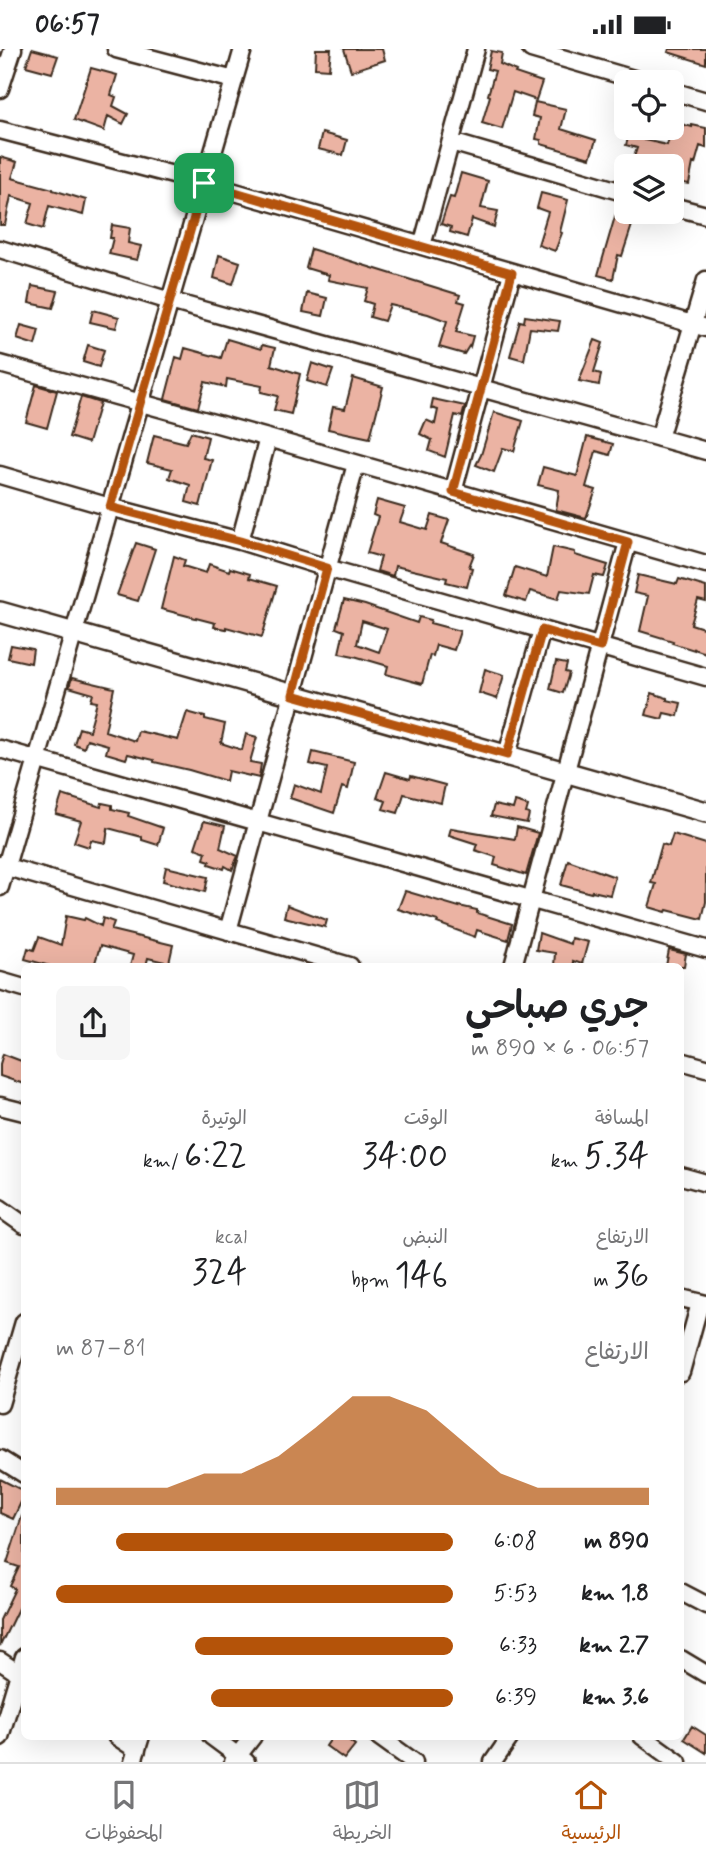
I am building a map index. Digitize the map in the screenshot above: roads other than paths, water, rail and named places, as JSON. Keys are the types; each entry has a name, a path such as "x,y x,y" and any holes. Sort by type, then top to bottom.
{"street":[{"path":"0,89 13,49"},
{"path":"116,49 234,80"},
{"path":"0,887 3,866 37,759 243,49"},
{"path":"422,246 475,49"},
{"path":"531,49 614,73"},
{"path":"684,95 706,101"},
{"path":"0,130 204,183 699,326"},
{"path":"451,142 614,190"},
{"path":"684,209 706,215"},
{"path":"0,249 170,301 706,451"},
{"path":"453,492 512,273"},
{"path":"659,438 699,326 706,280"},
{"path":"0,364 268,437 706,564"},
{"path":"240,541 268,437"},
{"path":"228,931 356,464"},
{"path":"0,475 240,541 706,677"},
{"path":"514,963 628,542"},
{"path":"0,612 706,812"},
{"path":"507,755 542,630"},
{"path":"0,749 706,949"},
{"path":"3,866 228,931 323,962"},
{"path":"0,981 21,987"},
{"path":"684,1062 706,1068"},
{"path":"0,1105 21,1111"},
{"path":"684,1177 706,1184"},
{"path":"0,1208 21,1223"},
{"path":"684,1299 703,1304 684,1363"},
{"path":"0,1404 21,1350"},
{"path":"0,1459 21,1472"},
{"path":"684,1594 706,1605"},
{"path":"0,1661 21,1675"},
{"path":"684,1661 706,1674"},
{"path":"0,1737 21,1679"},
{"path":"216,1740 239,1760 251,1740"},
{"path":"384,1740 414,1762"},
{"path":"496,1761 509,1740"},
{"path":"648,1740 678,1762"}]}
